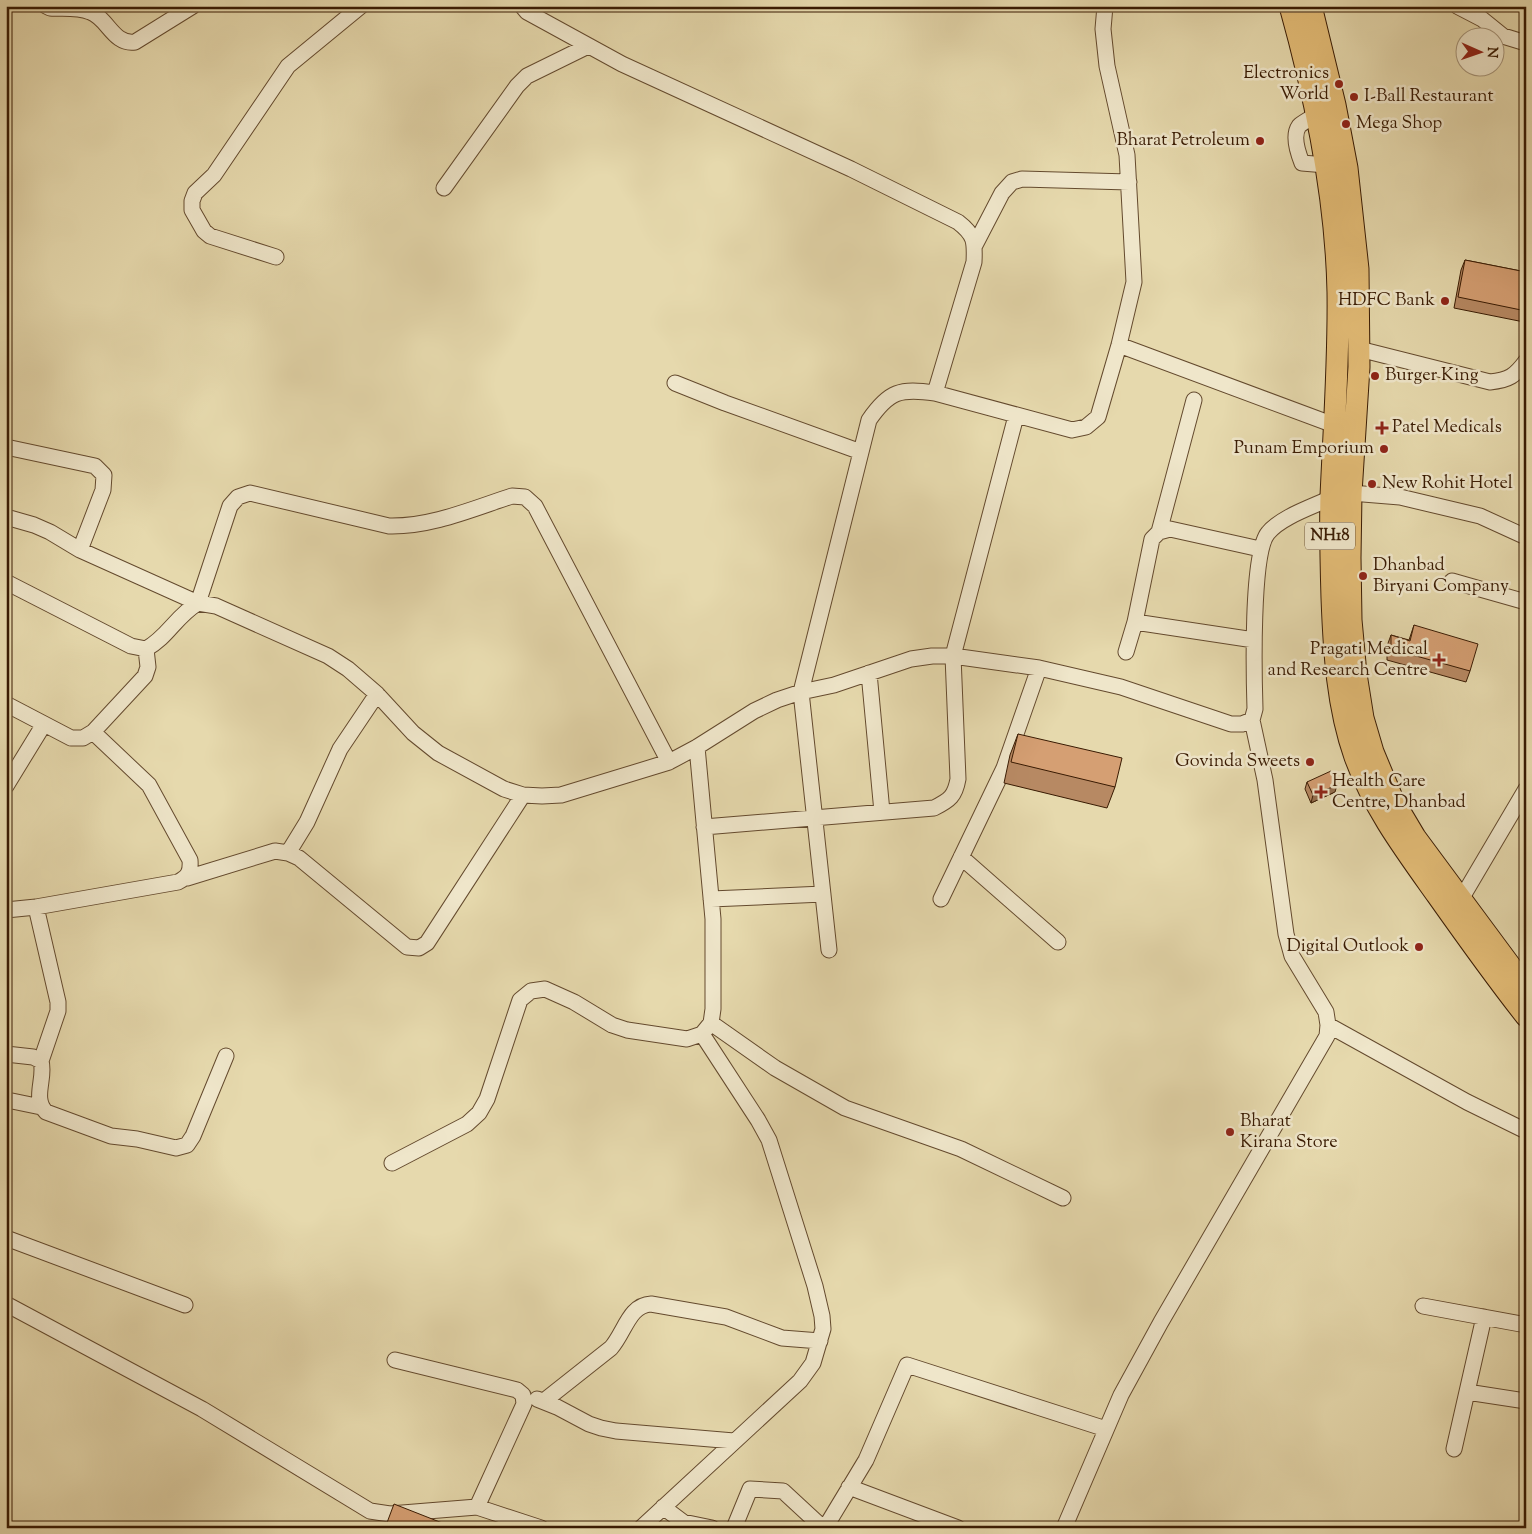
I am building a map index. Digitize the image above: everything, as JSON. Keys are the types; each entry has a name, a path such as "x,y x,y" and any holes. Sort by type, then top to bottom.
{"highway":[{"name":"NH18","path":"1290,6 1317,114 1336,243 1338,352 1334,425 1350,558 1351,620 1356,674 1363,718 1373,752 1393,800 1456,908 1526,1016"},
{"name":"NH18","path":"1311,6 1335,105 1347,168 1358,269 1359,349 1341,495"},
{"name":"NH18","path":"1456,908 1526,987"}],"street":[{"path":"46,6 92,12 120,40 127,43 134,42 193,6"},
{"path":"276,257 210,236 204,231 192,210 192,201 195,193 214,175 288,66 361,6"},
{"path":"522,6 527,12 622,64 851,169 958,222 970,231 975,245 974,262 935,393"},
{"path":"829,950 801,692 869,420 882,402 901,392 918,390 1072,430 1086,427 1098,417 1119,345 1134,282 1127,155 1104,46 1105,6"},
{"path":"1458,6 1482,19 1503,36 1526,43"},
{"path":"444,188 517,86 527,76 588,46"},
{"path":"975,245 1002,193 1012,182 1022,180 1128,182"},
{"path":"1119,345 1334,425"},
{"path":"1359,349 1490,382 1504,380 1518,372 1526,361"},
{"path":"675,383 861,452"},
{"path":"1159,532 1194,400"},
{"path":"704,827 934,808 947,801 956,791 958,779 953,656 1016,416"},
{"path":"6,447 95,466 104,475 103,490 80,550"},
{"path":"6,582 131,646 146,650 158,643 185,610 198,603 230,506 238,497 250,492 389,526 422,524 512,496 525,497 535,506 669,762"},
{"path":"1064,1528 1121,1395 1160,1322 1327,1036 1326,1012 1292,956 1286,934 1265,780 1252,720 1255,709 1254,640 1260,549 1266,534 1277,524 1341,495 1400,496 1480,516 1526,537"},
{"path":"6,517 34,525 80,550 198,603 216,606 328,656 377,694 413,732 438,753 504,789 523,795 561,794 669,762 777,700 801,692 834,685 911,659 932,656 953,656 1039,668 1121,687 1231,724 1242,724 1252,720"},
{"path":"1126,652 1135,622 1152,539 1159,532 1170,529 1260,549"},
{"path":"1452,581 1526,602"},
{"path":"1135,622 1254,640"},
{"path":"6,704 71,738 83,738 92,732 145,676 148,667 146,650"},
{"path":"941,899 1004,768 1039,668"},
{"path":"869,673 882,812"},
{"path":"288,853 307,822 340,749 377,694"},
{"path":"6,786 44,724"},
{"path":"92,732 142,777 155,794 190,860 191,870 186,878"},
{"path":"392,1162 467,1124 479,1113 487,1099 520,1000 531,991 545,989 574,1002 612,1024 628,1030 687,1040 707,1029 713,1009 711,899 697,747"},
{"path":"1456,908 1526,789"},
{"path":"6,910 36,908 178,882 276,851 288,853 299,858 407,947 418,948 427,943 523,795"},
{"path":"962,857 1058,942"},
{"path":"711,899 822,894"},
{"path":"36,908 58,1002 58,1012 41,1060 43,1068 39,1100 41,1107 46,1112 111,1136 137,1139 176,1148 187,1145 193,1136 226,1056"},
{"path":"1328,1025 1467,1102 1526,1131"},
{"path":"707,1029 845,1108 961,1149 1063,1198"},
{"path":"641,1528 800,1381 813,1363 822,1329 822,1316 815,1286 769,1140 707,1029"},
{"path":"6,1054 33,1056 41,1060"},
{"path":"6,1102 41,1107"},
{"path":"6,1238 185,1305"},
{"path":"6,1304 202,1409 370,1511 390,1514 465,1506 478,1507 542,1528"},
{"path":"544,1401 611,1348 618,1340 634,1310 643,1304 726,1317 782,1338 820,1341"},
{"path":"1423,1306 1526,1325"},
{"path":"1454,1448 1484,1317"},
{"path":"395,1360 517,1390 523,1395 544,1401 601,1428 616,1431 734,1441"},
{"path":"734,1528 750,1489 783,1491 824,1528 866,1460 907,1365 1106,1429"},
{"path":"1467,1392 1526,1401"},
{"path":"478,1507 524,1404 523,1395"},
{"path":"849,1487 958,1528"},
{"path":"663,1507 683,1522 712,1528"}],"building":[{"path":"1465,260 1526,272 1526,311 1458,297"},
{"path":"1414,625 1478,644 1470,671 1391,649 1391,635 1410,641"},
{"path":"1018,734 1122,758 1115,787 1011,762"},
{"path":"1331,771 1337,785 1313,795 1307,782"},
{"path":"394,1504 455,1528 385,1528"}],"place":[{"name":"Electronics World","path":"1339,84"},
{"name":"I-Ball Restaurant","path":"1354,97"},
{"name":"Mega Shop","path":"1346,124"},
{"name":"Bharat Petroleum","path":"1260,141"},
{"name":"HDFC Bank","path":"1445,301"},
{"name":"Burger King","path":"1375,376"},
{"name":"Patel Medicals","path":"1382,428"},
{"name":"Punam Emporium","path":"1384,449"},
{"name":"New Rohit Hotel","path":"1372,484"},
{"name":"Dhanbad Biryani Company","path":"1363,576"},
{"name":"Pragati Medical and Research Centre","path":"1439,660"},
{"name":"Govinda Sweets","path":"1310,762"},
{"name":"Health Care Centre, Dhanbad","path":"1321,792"},
{"name":"Digital Outlook","path":"1419,947"},
{"name":"Bharat Kirana Store","path":"1230,1132"}]}
